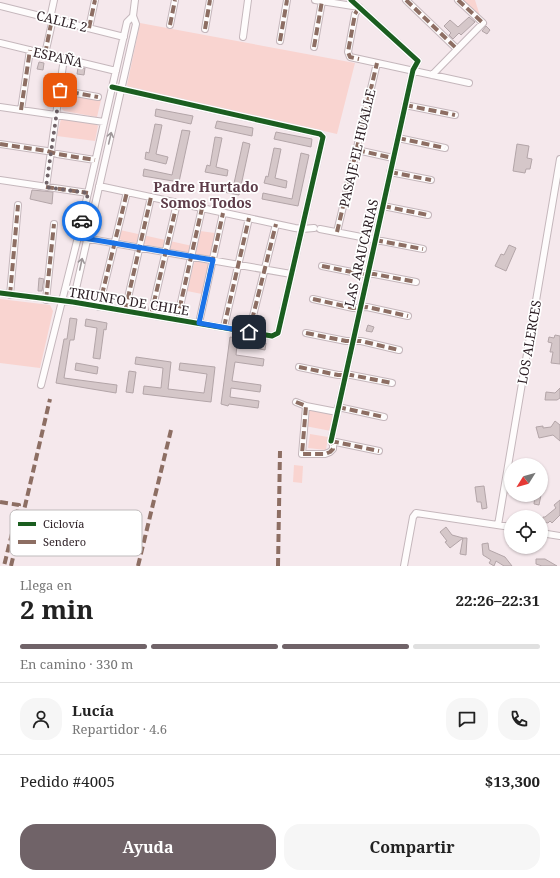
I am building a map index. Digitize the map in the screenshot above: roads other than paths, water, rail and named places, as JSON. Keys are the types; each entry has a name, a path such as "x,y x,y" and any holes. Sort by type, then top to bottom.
{"street":[{"path":"45,54 54,0"},
{"path":"90,28 95,0"},
{"path":"73,302 136,24 133,16 135,0"},
{"path":"170,25 175,0"},
{"path":"204,29 210,0"},
{"path":"243,37 248,0"},
{"path":"280,41 287,0"},
{"path":"315,0 359,7"},
{"path":"350,0 418,61 413,70"},
{"path":"406,0 458,49"},
{"path":"432,75 483,23 458,0"},
{"path":"314,47 322,1"},
{"name":"CALLE 2","path":"0,6 124,37"},
{"path":"359,7 355,14 348,52 350,57 469,83"},
{"path":"41,385 56,320 63,301 127,22 133,16"},
{"name":"ESPAÑA","path":"0,43 116,70"},
{"path":"21,110 30,50"},
{"path":"46,187 64,58"},
{"name":"PASAJE EL HUALLE","path":"338,232 377,63"},
{"name":"LAS ARAUCARIAS","path":"306,406 302,454 328,453 333,449 331,440 413,70"},
{"path":"78,237 291,274 323,137 320,134 112,88"},
{"path":"60,90 98,97"},
{"path":"405,105 455,115"},
{"path":"0,107 104,122"},
{"path":"398,138 445,148"},
{"path":"0,144 95,160"},
{"path":"357,150 393,158"},
{"name":"LOS ALERCES","path":"498,525 560,159"},
{"path":"390,172 431,180"},
{"path":"0,180 88,193"},
{"path":"99,186 276,224 302,229 317,229 338,232 422,249"},
{"path":"99,307 127,192"},
{"path":"125,311 151,197"},
{"path":"151,315 177,203"},
{"path":"10,295 18,205"},
{"path":"383,206 428,215"},
{"path":"177,320 202,208"},
{"path":"199,323 223,213"},
{"path":"224,328 249,218"},
{"path":"46,300 54,224"},
{"path":"249,332 276,224"},
{"path":"322,266 416,282"},
{"name":"TRIUNFO DE CHILE","path":"0,293 46,300 73,302 272,336 278,333 291,274"},
{"path":"313,299 353,308 367,307 408,316"},
{"path":"306,333 346,341 360,341 399,350"},
{"path":"299,367 338,375 351,375 392,383"},
{"path":"296,402 306,406 384,417"},
{"path":"331,440 379,452"},
{"path":"404,566 412,517 414,514 418,513 504,526"},
{"path":"548,534 560,536"}],"district":[{"name":"Padre Hurtado Somos Todos","path":"206,194"}]}
